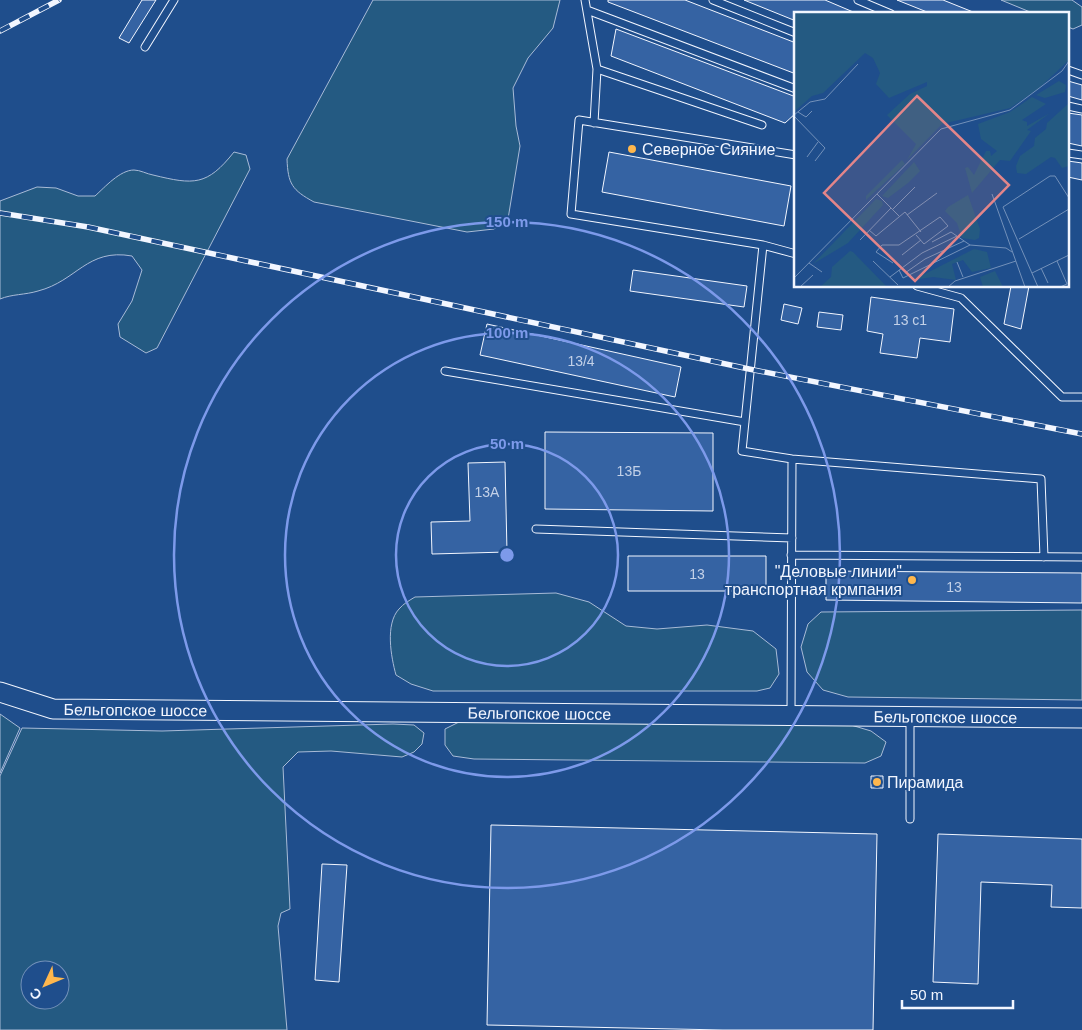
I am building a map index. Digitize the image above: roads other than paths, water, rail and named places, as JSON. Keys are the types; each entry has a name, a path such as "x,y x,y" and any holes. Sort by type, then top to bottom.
{"street":[{"name":"Бельгопское шоссе","path":"0,692 53,710 1082,718"}],"lane":[{"path":"146,48 174,0"},
{"path":"585,0 597,68 594,123"},
{"path":"713,0 794,32"},
{"path":"858,0 886,12"},
{"path":"587,10 794,88"},
{"path":"597,68 762,125"},
{"path":"1070,71 1082,75"},
{"path":"794,155 579,120 571,214 763,245 794,253"},
{"path":"763,245 742,451 792,460 1041,479 1044,557"},
{"path":"924,288 961,298 1062,397 1082,397"},
{"path":"445,371 745,422"},
{"path":"791,715 792,460"},
{"path":"536,529 792,538"},
{"path":"791,555 1082,557"},
{"path":"910,716 910,819"}],"railway":[{"path":"0,31 59,0"},
{"path":"0,213 88,227 749,369 1082,434"}],"place":[{"name":"Северное Сияние","path":"632,149"},
{"name":"\"Деловые линии\" транспортная крмпания","path":"912,580"},
{"name":"Пирамида","path":"877,782"}]}
